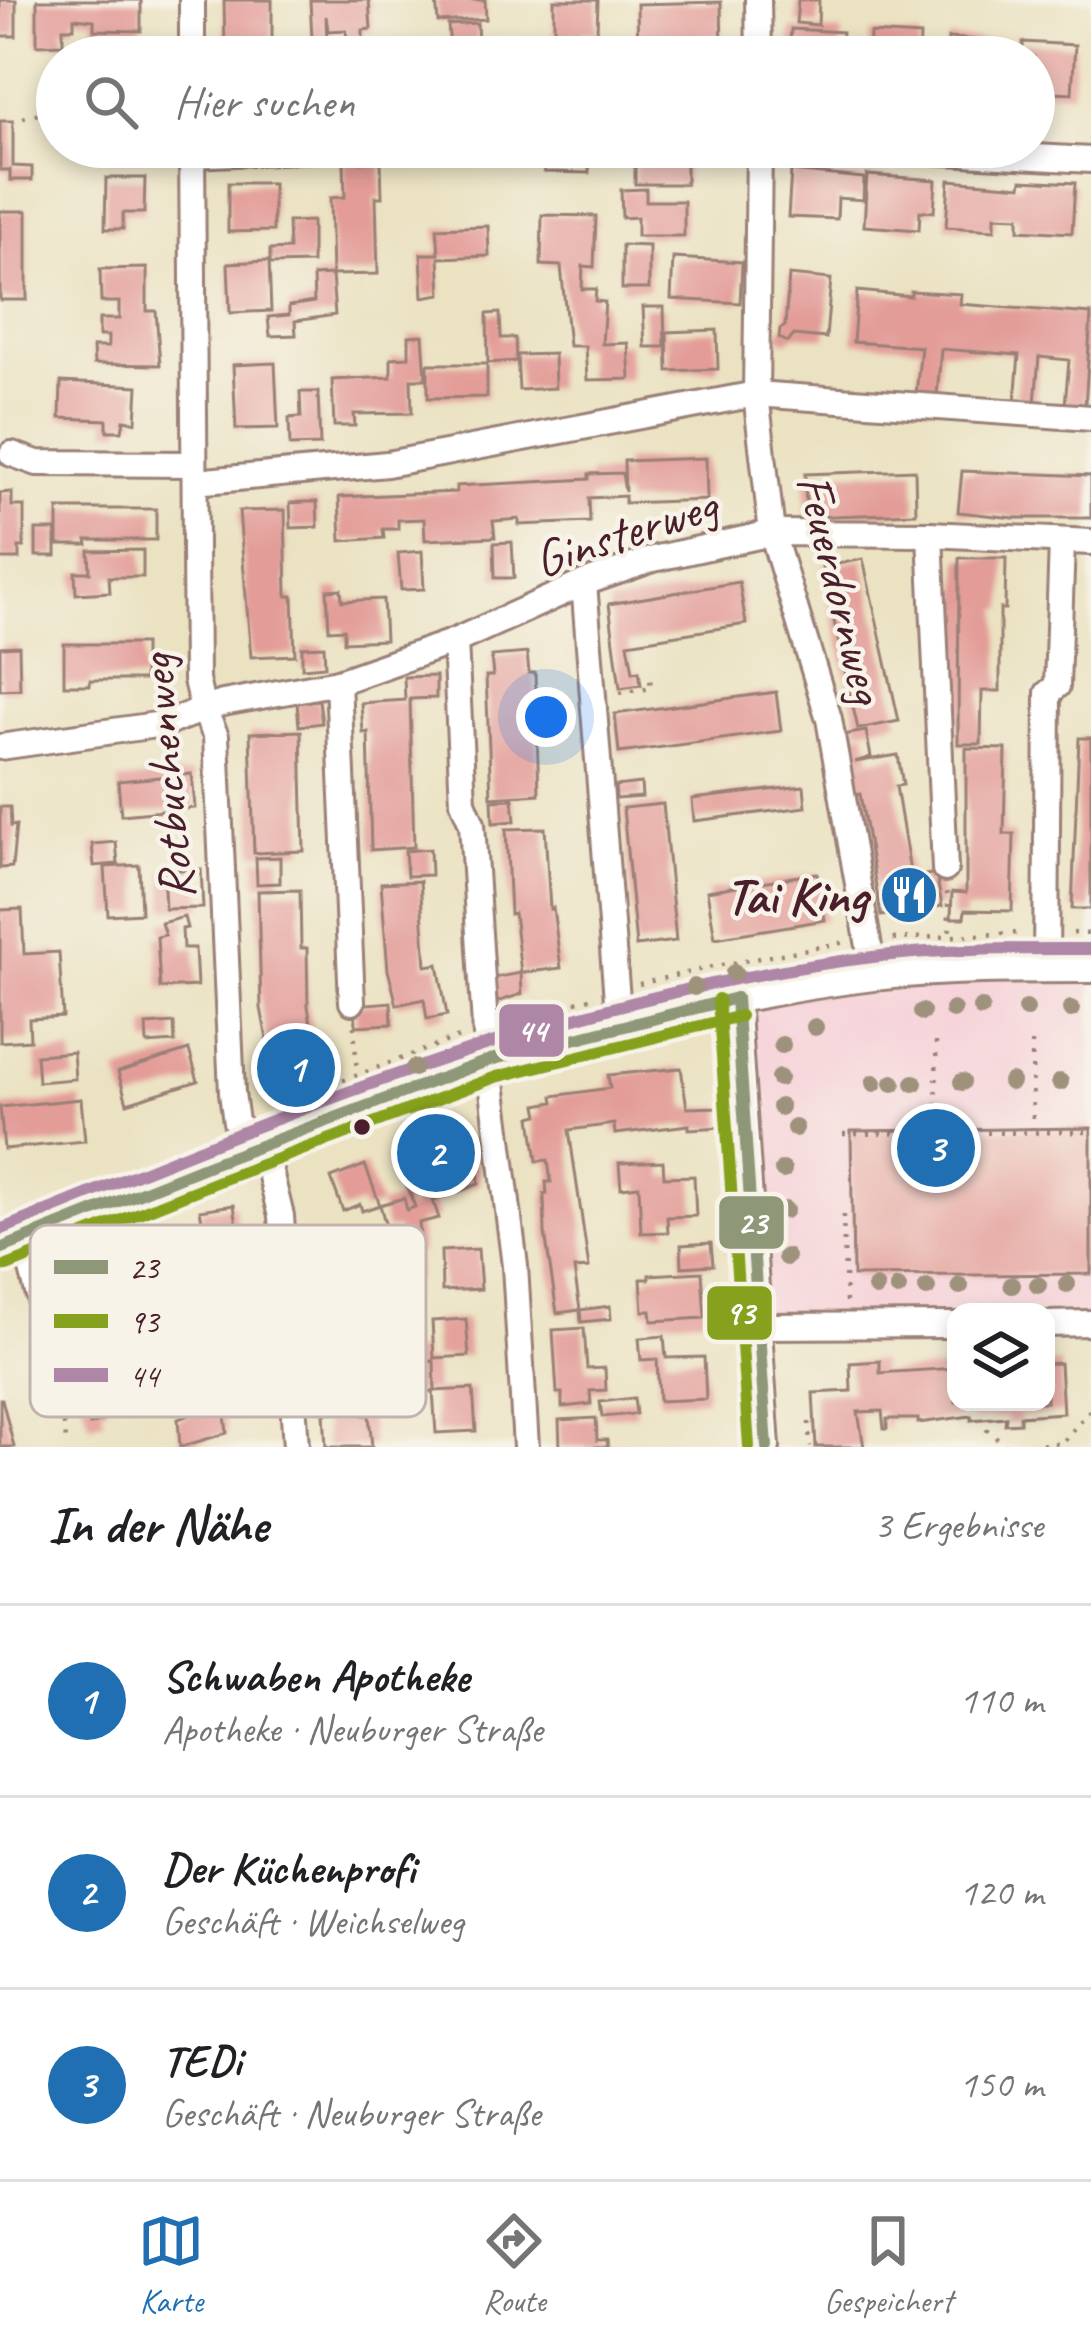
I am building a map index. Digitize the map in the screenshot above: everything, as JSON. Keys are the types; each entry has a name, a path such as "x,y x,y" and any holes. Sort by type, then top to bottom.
{"street":[{"path":"192,0 192,36"},
{"path":"758,0 759,36"},
{"path":"1055,158 1091,160"},
{"name":"Rotbuchenweg","path":"193,168 196,680 202,709 215,736 236,1122 270,1172 282,1225"},
{"name":"Feuerdornweg","path":"759,168 756,394 772,533 829,719 874,975"},
{"path":"12,454 38,463 194,473 387,464 756,394 1091,418"},
{"name":"Ginsterweg","path":"0,747 163,724 202,709 338,682 455,641 584,584 653,560 772,533 1091,542"},
{"path":"930,534 945,869"},
{"path":"1046,967 1048,693 1057,686 1062,542"},
{"path":"584,584 619,1024"},
{"path":"455,641 464,802 472,824 490,1060 515,1266 526,1447"},
{"path":"338,682 352,1002"},
{"path":"60,1225 490,1060 619,1024 874,975 1091,967"},
{"path":"736,998 767,1447"},
{"path":"12,1244 30,1292"},
{"path":"1055,1324 1091,1323"},
{"path":"758,1326 947,1324"},
{"name":"Rotbuchenweg","path":"294,1417 296,1447"}],"path":[{"path":"22,118 36,114"},
{"path":"591,698 651,688 650,679"},
{"path":"945,869 952,970"},
{"path":"352,1002 357,1074"},
{"path":"936,1042 937,1133"},
{"path":"1032,1043 1033,1133"},
{"path":"843,1134 1091,1132"},
{"path":"843,1215 847,1326"},
{"path":"986,1429 1006,1446 1062,1443 1091,1409"},
{"path":"63,1417 67,1447"},
{"path":"809,1422 810,1447"}],"shaded area":[{"path":"1091,967 1091,1323 1055,1314 1055,1303 947,1303 947,1324 758,1326 736,998"}],"building":[{"path":"0,0 16,0 16,36 0,36"},
{"path":"37,0 141,0 141,31 94,30 94,20 74,18 74,28 63,28 63,36 37,36"},
{"path":"224,0 272,0 272,36 225,36"},
{"path":"310,0 369,0 371,29 363,30 363,36 328,31 326,16 327,36 312,36"},
{"path":"436,0 485,0 486,19 438,22"},
{"path":"554,0 598,0 597,32 554,36"},
{"path":"798,0 819,0 818,25 796,23"},
{"path":"721,2 722,36 638,36 637,4"},
{"path":"477,23 478,36 449,36 448,25"},
{"path":"791,29 842,32 842,36 790,36"},
{"path":"1055,44 1075,45 1072,93 1055,92"},
{"path":"0,121 13,121 13,166 32,167 32,180 10,180 10,170 0,170"},
{"path":"344,168 381,168 382,197 376,197 378,274 332,275 330,198 345,197"},
{"path":"544,168 589,168 589,173 544,172"},
{"path":"635,168 686,168 686,184 635,184"},
{"path":"791,171 864,178 863,200 838,198 837,219 788,217"},
{"path":"867,175 936,180 934,212 920,211 919,230 864,226"},
{"path":"106,178 145,178 144,213 123,213 123,229 105,229"},
{"path":"949,180 1021,186 1022,180 1075,183 1072,233 1019,230 1019,217 995,216 995,230 946,227"},
{"path":"228,183 273,183 273,231 228,232"},
{"path":"646,189 646,201 684,201 684,236 637,236 637,217 622,218 621,190"},
{"path":"0,211 27,211 27,300 0,300"},
{"path":"542,215 596,216 594,267 583,266 582,289 596,289 595,301 605,302 602,344 628,343 630,379 587,380 585,346 569,346 561,266 541,265"},
{"path":"312,221 312,263 270,264 270,250 289,249 288,222"},
{"path":"488,226 489,256 439,258 441,294 423,297 421,254 439,254 437,228"},
{"path":"622,245 649,246 649,289 622,289"},
{"path":"673,258 742,262 740,303 671,299"},
{"path":"269,261 271,311 230,313 228,263"},
{"path":"147,268 147,311 156,311 160,365 94,364 93,347 108,347 108,336 99,336 99,319 119,319 119,302 101,302 100,269"},
{"path":"332,275 335,315 295,321 296,335 270,336 268,317 289,315 289,306 314,302 313,276"},
{"path":"789,275 831,279 826,338 794,335 788,342 779,338 785,326"},
{"path":"857,291 961,294 960,304 1091,314 1085,407 1065,405 1069,360 1039,357 1035,403 1015,402 1019,355 941,349 937,395 916,394 921,347 853,342"},
{"path":"643,307 664,307 665,347 645,347"},
{"path":"500,313 501,338 515,338 516,361 488,363 487,314"},
{"path":"717,330 718,369 668,371 667,332"},
{"path":"423,335 426,379 411,379 412,413 354,414 355,426 334,426 332,380 391,377 391,358 409,357 409,336"},
{"path":"554,354 555,388 519,390 517,355"},
{"path":"275,363 278,428 236,429 233,365"},
{"path":"428,364 487,364 487,397 428,398"},
{"path":"61,382 138,386 136,422 124,420 122,431 107,431 107,420 60,418"},
{"path":"300,392 318,392 320,445 290,446 289,418 301,417"},
{"path":"706,458 707,500 625,503 625,496 589,498 590,522 519,525 519,519 493,521 495,537 425,540 424,519 398,520 398,529 383,529 384,538 341,541 339,497 456,492 456,486 622,473 625,492 624,461"},
{"path":"915,470 916,513 806,517 805,474"},
{"path":"962,471 1091,476 1091,518 958,512"},
{"path":"12,492 12,506 24,506 24,547 19,547 19,559 0,559 0,493"},
{"path":"317,502 318,527 291,528 290,503"},
{"path":"58,509 156,509 156,540 58,545"},
{"path":"285,510 287,596 293,596 295,655 251,657 239,511"},
{"path":"36,530 56,530 56,556 36,556"},
{"path":"512,542 514,578 495,578 494,543"},
{"path":"143,550 143,577 109,577 110,592 76,594 75,572 90,572 89,551"},
{"path":"422,551 424,589 401,590 398,553"},
{"path":"959,558 1006,558 1005,609 1000,609 1000,691 982,691 981,744 958,744"},
{"path":"863,559 899,721 858,729 822,567"},
{"path":"739,582 746,624 628,643 633,672 639,671 641,685 620,688 609,604"},
{"path":"341,589 342,601 383,599 385,640 344,642 344,629 329,630 327,590"},
{"path":"64,644 144,644 144,680 64,685"},
{"path":"19,646 20,689 0,690 0,647"},
{"path":"324,646 325,666 302,668 302,647"},
{"path":"527,653 529,673 535,673 539,794 491,797 486,676 493,676 491,656"},
{"path":"436,676 436,698 410,699 414,847 371,850 368,732 363,733 361,703 405,700 404,677"},
{"path":"776,692 781,731 619,753 615,714"},
{"path":"319,700 322,723 299,726 297,702"},
{"path":"301,731 304,851 254,853 250,733"},
{"path":"866,731 871,757 855,762 898,755 903,785 896,786 911,878 936,873 942,906 881,916 860,794 854,795 843,735"},
{"path":"1079,738 1091,738 1091,909 1072,909"},
{"path":"966,748 1006,749 1004,834 1014,834 1012,911 965,910 964,918 951,918 952,892 966,893"},
{"path":"192,774 195,808 121,815 118,781"},
{"path":"641,783 642,797 616,799 615,786"},
{"path":"804,786 806,807 694,821 692,799"},
{"path":"513,799 515,821 493,823 492,800"},
{"path":"663,804 676,941 636,946 623,808"},
{"path":"0,807 10,807 11,826 16,825 12,867 0,868"},
{"path":"545,828 550,909 561,968 521,973 514,913 510,914 506,829"},
{"path":"116,842 118,864 94,866 92,844"},
{"path":"430,849 431,875 407,876 405,851"},
{"path":"280,857 280,883 257,884 256,858"},
{"path":"139,865 141,913 108,915 105,867"},
{"path":"201,869 203,908 165,909 163,871"},
{"path":"817,873 825,920 715,938 707,891"},
{"path":"420,881 426,966 438,964 447,1015 427,1019 424,999 397,1005 388,970 381,883"},
{"path":"300,890 301,948 307,948 308,1006 320,1075 275,1081 261,1008 258,891"},
{"path":"22,909 24,954 59,952 63,1017 29,1019 30,1040 0,1042 0,910"},
{"path":"184,917 183,948 195,948 197,986 160,988 157,937 165,935 161,923"},
{"path":"521,973 522,994 494,1003 493,978"},
{"path":"391,1002 392,1024 356,1026 355,1005"},
{"path":"174,1023 175,1042 147,1044 146,1025"},
{"path":"189,1050 198,1081 127,1103 118,1072"},
{"path":"73,1052 75,1079 38,1082 36,1055"},
{"path":"681,1068 687,1108 722,1107 723,1127 689,1129 689,1125 615,1134 614,1124 569,1130 589,1268 574,1269 580,1310 557,1313 545,1233 544,1194 546,1182 551,1182 548,1160 537,1161 531,1117 539,1115 537,1105 554,1102 553,1096 610,1088 608,1075"},
{"path":"81,1099 85,1141 4,1149 0,1107"},
{"path":"1091,1128 1091,1274 853,1276 851,1131"},
{"path":"462,1130 479,1184 433,1201 439,1218 419,1225 386,1225 380,1205 404,1198 407,1210 415,1207 395,1156"},
{"path":"663,1161 664,1177 694,1176 696,1216 667,1217 668,1232 641,1233 639,1186 621,1188 619,1163"},
{"path":"365,1165 380,1205 362,1211 360,1204 343,1211 331,1178"},
{"path":"234,1205 237,1225 203,1225 200,1210"},
{"path":"711,1243 713,1265 682,1267 681,1245"},
{"path":"478,1249 481,1289 442,1291 441,1251"},
{"path":"702,1272 705,1318 652,1321 651,1311 643,1311 641,1279"},
{"path":"610,1306 611,1319 581,1322 580,1310"},
{"path":"466,1319 469,1356 434,1358 432,1321"},
{"path":"584,1328 587,1369 605,1368 606,1390 590,1391 591,1404 562,1407 553,1330"},
{"path":"664,1336 666,1358 704,1357 706,1399 659,1401 657,1359 641,1360 639,1338"},
{"path":"434,1361 435,1391 426,1392 426,1362"},
{"path":"880,1361 880,1373 947,1369 947,1411 1055,1411 1055,1363 1060,1363 1063,1413 1020,1416 1020,1423 1005,1424 1006,1417 918,1423 918,1419 887,1419 884,1429 882,1411 858,1412 864,1447 816,1447 813,1393 851,1391 850,1363"},
{"path":"473,1389 476,1431 436,1433 433,1391"},
{"path":"634,1398 636,1414 602,1417 600,1402"},
{"path":"2,1399 14,1447 0,1447"},
{"path":"87,1417 104,1417 105,1420 90,1425"},
{"path":"225,1417 227,1433 180,1447 178,1419"},
{"path":"324,1417 369,1417 372,1447 326,1447"},
{"path":"596,1418 597,1440 607,1440 608,1447 560,1447 559,1420"}],"transit line":[{"name":"44","path":"0,1230 428,1064 648,999 759,974 873,957 1091,949"},
{"name":"23","path":"736,998 767,1447"},
{"name":"23","path":"60,1225 490,1060 736,998"},
{"name":"93","path":"718,999 749,1447"},
{"name":"93","path":"109,1225 496,1077 740,1016"},
{"name":"23","path":"0,1249 30,1237"},
{"name":"93","path":"7,1266 30,1257"}],"place":[{"name":"Tai King","path":"909,895"},
{"name":"Schwaben Apotheke","path":"296,1068"},
{"name":"TEDi","path":"936,1148"},
{"name":"Der Küchenprofi","path":"436,1153"}]}
